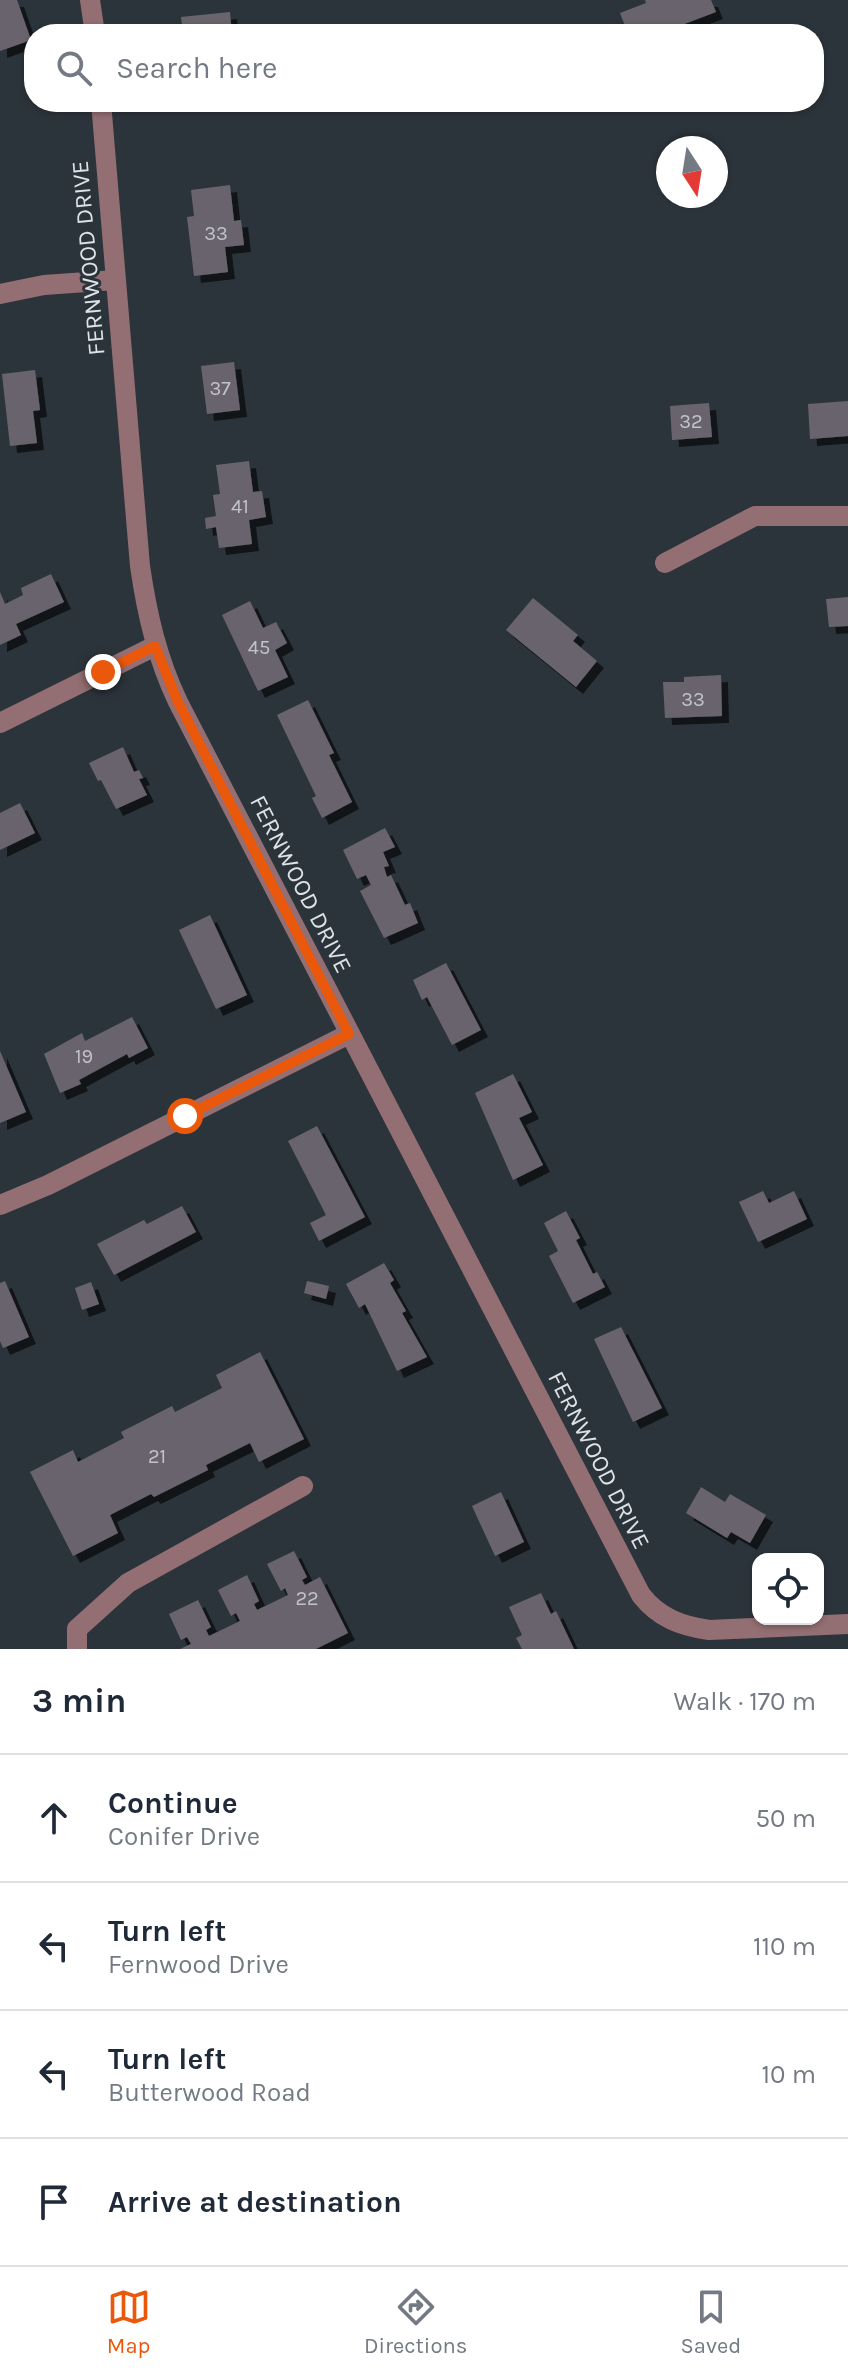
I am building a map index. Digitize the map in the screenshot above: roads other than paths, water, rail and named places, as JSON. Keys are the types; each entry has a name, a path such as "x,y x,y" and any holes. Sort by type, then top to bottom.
{"street":[{"path":"90,0 94,24"},
{"name":"FERNWOOD DRIVE","path":"102,112 140,566 155,646 178,702 634,1584 648,1604 670,1620 709,1630 848,1624"},
{"path":"0,294 44,285 115,280"},
{"path":"665,563 755,516 848,516"},
{"path":"0,723 155,646"},
{"path":"0,1205 48,1185 349,1034"},
{"path":"77,1649 77,1629 128,1583 303,1486"}]}
